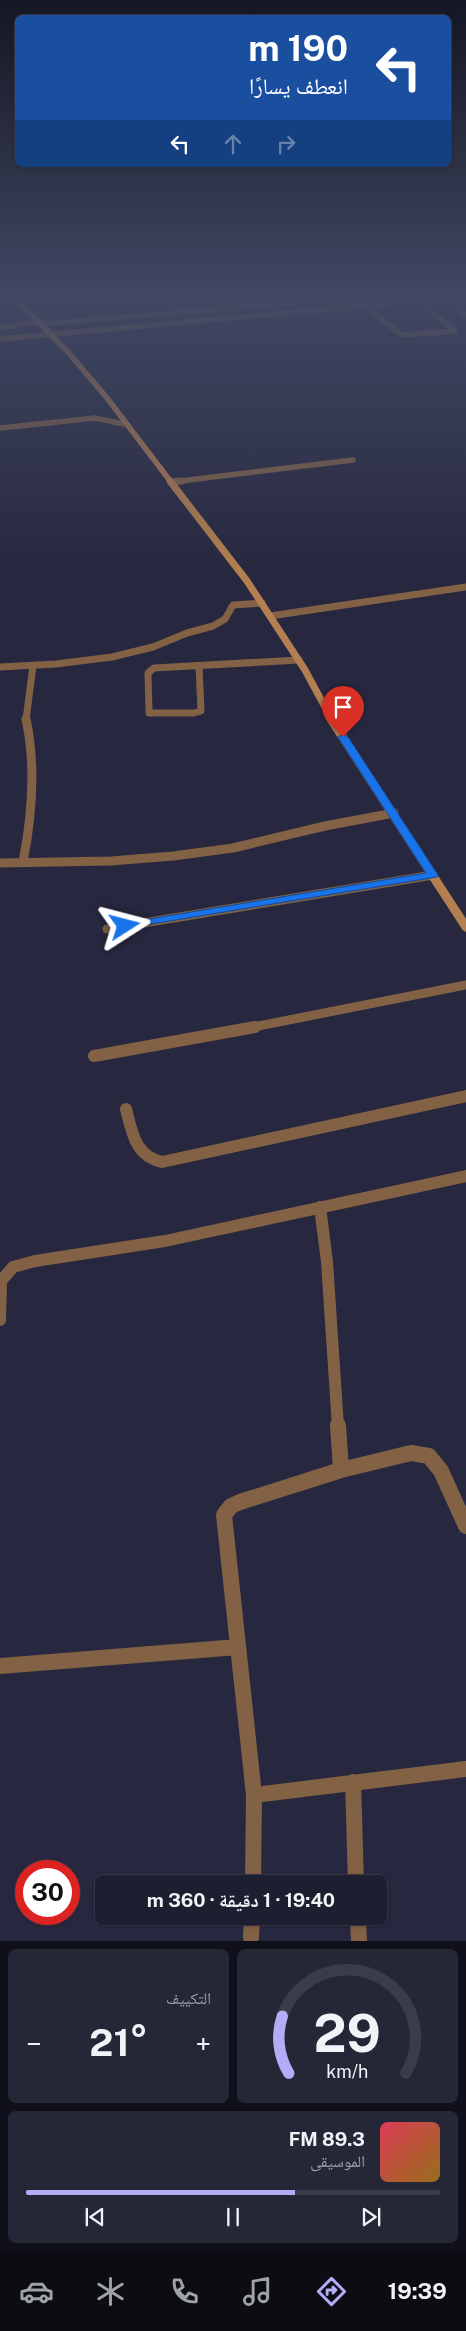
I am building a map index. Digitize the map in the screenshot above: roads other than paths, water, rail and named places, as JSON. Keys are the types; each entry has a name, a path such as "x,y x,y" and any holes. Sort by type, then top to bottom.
{"street":[{"path":"98,388 220,544 262,603 299,660 333,722 394,813 466,927"},
{"path":"0,428 95,418 107,419 119,425 128,425"},
{"path":"170,482 353,460"},
{"path":"270,616 466,586"},
{"path":"0,667 78,662 145,649 214,626 226,619 233,605 262,603"},
{"path":"199,666 201,711 194,713 149,713 149,670 199,666 299,660"},
{"path":"23,862 29,830 31,773 30,738 25,716 33,666"},
{"path":"0,863 111,861 190,854 233,848 325,826 394,813"},
{"path":"107,929 433,875"},
{"path":"94,1056 299,1019 466,985"},
{"path":"126,1109 142,1156 150,1161 162,1162 466,1096"},
{"path":"0,1320 1,1281 5,1274 13,1267 35,1261 165,1241 466,1176"},
{"path":"320,1207 327,1262 341,1470"},
{"path":"253,1875 254,1795 244,1684 238,1647 224,1515 232,1506 240,1502 341,1470 410,1453 429,1456 441,1471 466,1526"},
{"path":"0,1666 238,1647"},
{"path":"254,1795 466,1769"},
{"path":"353,1782 356,1875"},
{"path":"252,1925 252,1937"},
{"path":"358,1925 359,1941"}]}
